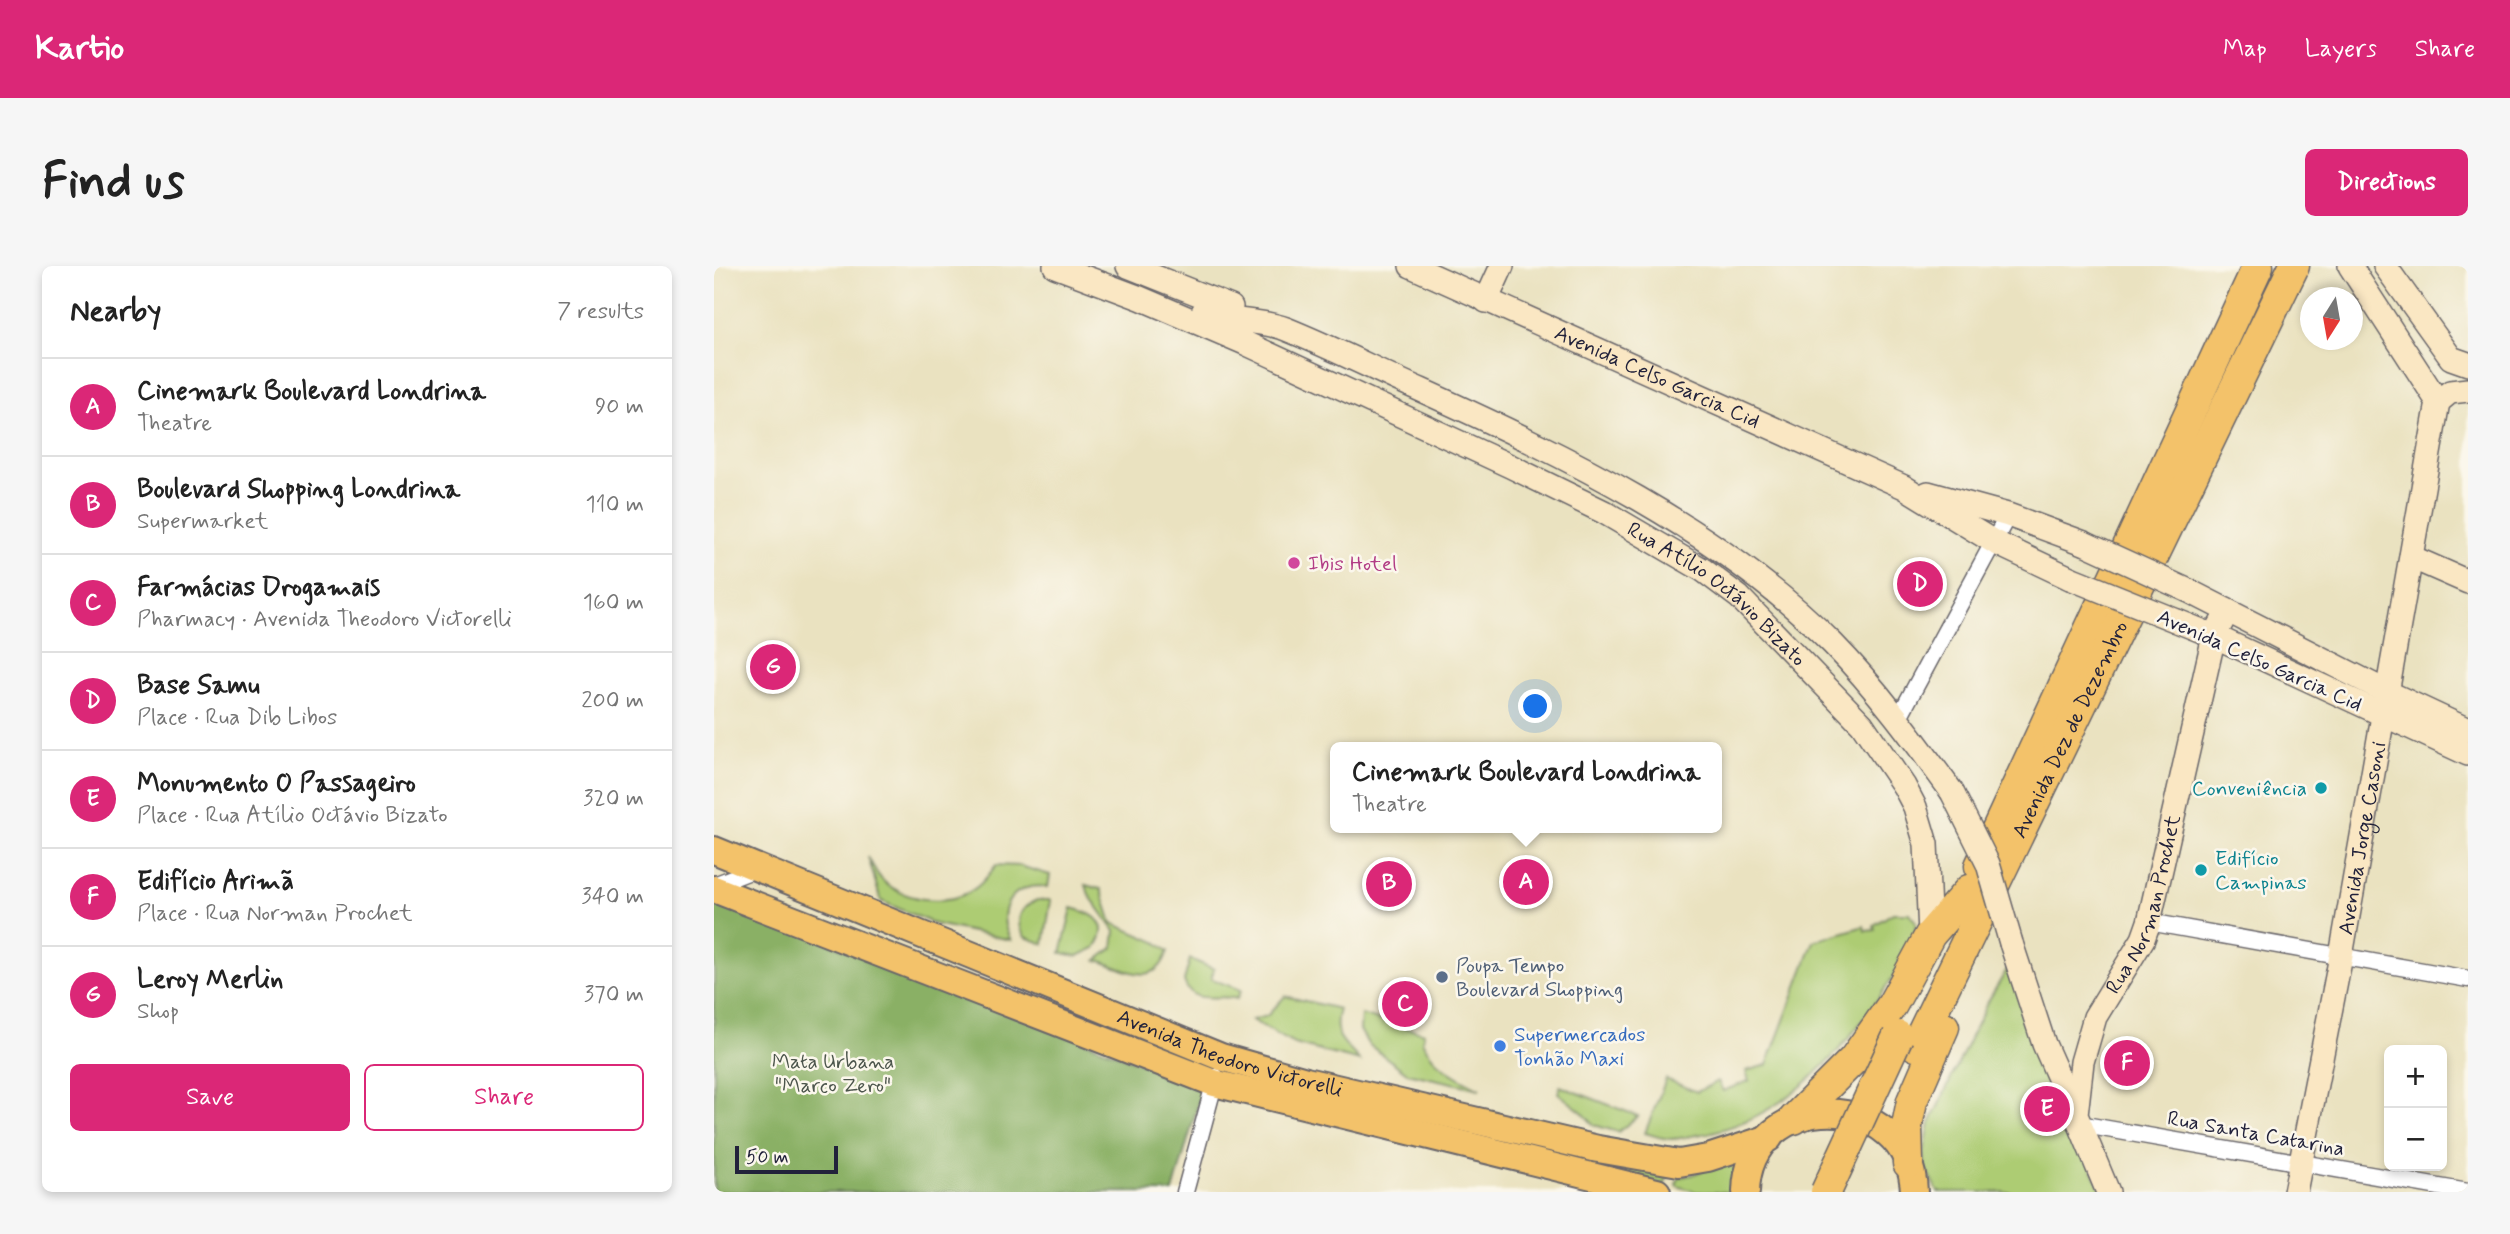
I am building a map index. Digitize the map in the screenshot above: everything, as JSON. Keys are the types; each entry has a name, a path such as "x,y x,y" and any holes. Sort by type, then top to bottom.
{"highway":[{"name":"Avenida Dez de Dezembro","path":"1981,888 2258,266"},
{"name":"Avenida Dez de Dezembro","path":"1826,1192 1907,1041 1981,888 2294,266"},
{"path":"1794,1119 1854,1059 1892,1005 1930,935 1981,888"},
{"path":"1908,1163 1907,1126 1912,1101 1961,991 1984,926 1981,888"},
{"name":"Avenida Dez de Dezembro","path":"1846,1192 1907,1041"}],"main road":[{"name":"Avenida Theodoro Victorelli","path":"714,850 1221,1058 1320,1084 1656,1160 1679,1163 1708,1158 1769,1138"},
{"name":"Avenida Theodoro Victorelli","path":"714,887 1214,1083 1657,1192"},
{"path":"1746,1192 1750,1168 1769,1138 1794,1119 1822,1112 1851,1114 1869,1121 1885,1132 1899,1146 1908,1163 1914,1192"}],"street":[{"name":"Rua Atílio Octávio Bizato","path":"1055,266 1140,298 1245,343 1418,422 1604,512 1703,570 1739,597 1862,724 1916,807 1926,844 1930,935"},
{"path":"1128,266 1282,328 1532,441 1689,528 1753,574 1832,644 1898,719 1952,792 1988,864 2044,1044 2077,1119"},
{"name":"Avenida Celso Garcia Cid","path":"1411,266 1904,487 1994,542 2070,578 2385,703 2468,730"},
{"path":"1486,300 1502,266"},
{"path":"2385,266 2460,361"},
{"path":"2351,267 2438,402 2450,393 2468,390"},
{"path":"1140,298 1144,293 1152,291 1219,319 1282,328"},
{"name":"Avenida Jorge Casoni","path":"2295,1192 2341,956 2438,402"},
{"name":"Avenida Celso Garcia Cid","path":"1904,487 2008,515 2076,540 2189,591 2228,611 2468,754"},
{"path":"1898,719 2008,515"},
{"path":"2047,567 2045,553 2054,541 2076,540"},
{"path":"2411,556 2468,582"},
{"name":"Rua Norman Prochet","path":"2108,1192 2077,1119 2082,1062 2095,1017 2143,939 2149,922 2214,636 2228,611"},
{"path":"714,887 759,867"},
{"path":"2149,922 2468,979"},
{"path":"1185,1192 1221,1058"},
{"name":"Rua Santa Catarina","path":"2077,1119 2468,1192"}],"green space":[{"path":"868,857 887,884 923,899 947,899 969,892 983,881 996,865 1020,866 1050,875 1048,887 1025,889 1010,900 1004,918 1011,940 935,924 881,901"},
{"path":"1086,885 1101,889 1112,923 1156,942 1168,951 1156,970 1139,973 1097,960 1113,948 1115,931 1089,895"},
{"name":"Mata Urbana \"Marco Zero\"","path":"714,899 1203,1087 1173,1192 714,1192"},
{"path":"1037,900 1051,900 1044,944 1025,937 1019,925 1020,915 1026,906"},
{"path":"1072,908 1098,920 1102,932 1095,948 1078,956 1061,953"},
{"path":"1893,913 1909,913 1916,922 1904,959 1846,1042 1804,1084 1755,1117 1727,1128 1674,1139 1645,1133 1666,1079 1697,1092 1718,1081 1723,1091 1749,1081 1746,1071 1767,1065 1814,941 1864,926 1865,931 1875,930 1874,925"},
{"path":"1190,959 1214,969 1211,979 1241,990 1237,999 1206,998 1193,994 1184,981"},
{"path":"2008,968 2102,1192 1938,1192 1925,1168 1924,1152 1930,1123 1987,1003"},
{"path":"1285,996 1339,1009 1337,1026 1340,1038 1360,1061 1294,1044 1252,1020 1267,1016"},
{"path":"1361,1015 1424,1033 1422,1041 1439,1064 1480,1089 1407,1073 1368,1044 1360,1030"},
{"path":"1560,1086 1638,1116 1618,1132 1594,1125 1558,1093"},
{"path":"1741,1152 1735,1174 1734,1192 1696,1192 1677,1186 1680,1177 1692,1175"},
{"path":"1577,1156 1670,1172 1664,1185 1576,1160"}],"place":[{"name":"Ibis Hotel","path":"1294,563"},
{"name":"Base Samu","path":"1920,584"},
{"name":"Leroy Merlin","path":"773,667"},
{"name":"Conveniência","path":"2321,788"},
{"name":"Edifício Campinas","path":"2201,870"},
{"name":"Cinemark Boulevard Londrina","path":"1526,882"},
{"name":"Boulevard Shopping Londrina","path":"1389,884"},
{"name":"Poupa Tempo Boulevard Shopping","path":"1442,977"},
{"name":"Farmácias Drogamais","path":"1405,1004"},
{"name":"Supermercados Tonhão Maxi","path":"1500,1046"},
{"name":"Edifício Arimã","path":"2127,1063"},
{"name":"Monumento O Passageiro","path":"2047,1109"}]}
